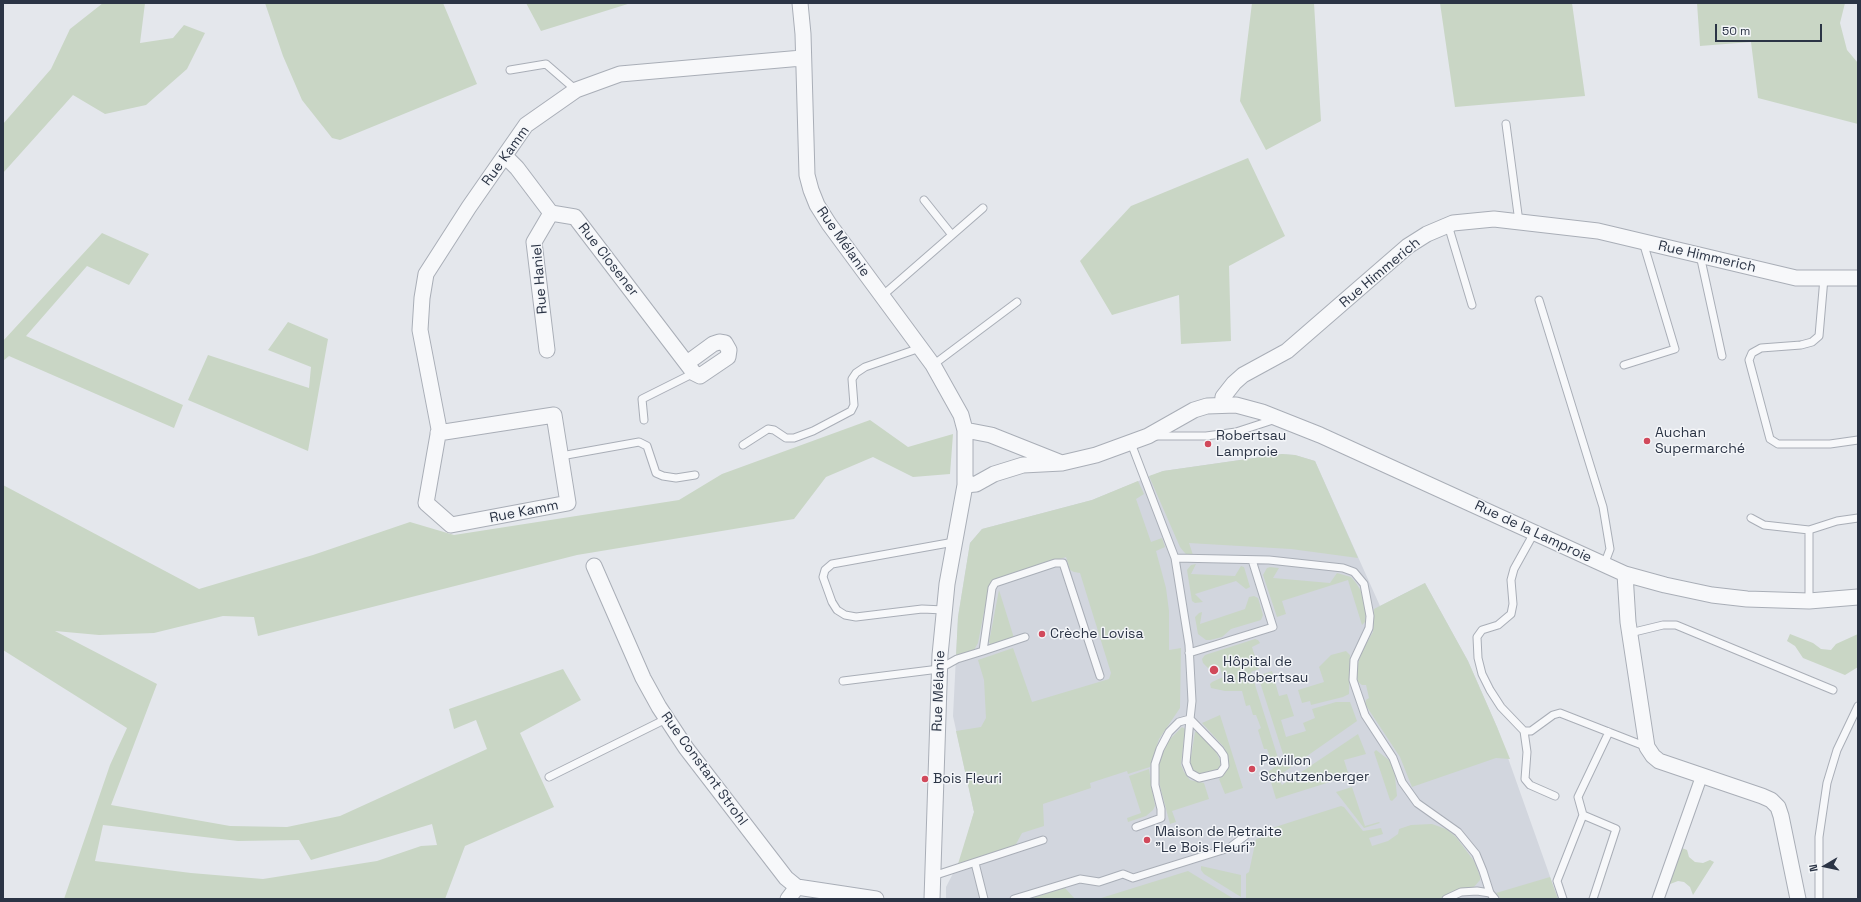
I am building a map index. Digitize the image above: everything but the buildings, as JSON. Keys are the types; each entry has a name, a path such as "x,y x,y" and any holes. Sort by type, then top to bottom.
{"street":[{"name":"Rue Mélanie","path":"800,3 802,15 802,58 807,169 811,190 817,205 829,224 933,365 961,415 964,430 965,485 954,542 944,610 939,669 932,899"},
{"name":"Rue Kamm","path":"438,433 554,416 568,503 452,525 426,503 438,433 420,330 422,298 426,274 469,207 526,125 576,90 620,74 802,58"},
{"path":"505,156 518,168 550,213"},
{"name":"Rue Haniel","path":"547,350 534,242 550,213"},
{"name":"Rue Closener","path":"550,213 575,217 691,368"},
{"name":"Rue Himmerich","path":"1222,406 1223,397 1234,383 1243,375 1287,351 1354,295 1408,246 1427,234 1448,225 1469,220 1494,219 1598,231 1796,278 1858,278"},
{"name":"Rue de la Lamproie","path":"1222,406 1236,405 1252,408 1320,435 1625,574 1712,595 1778,601 1809,601 1858,597"},
{"path":"965,485 976,484 994,474 1023,465 1062,463 1096,455 1148,436 1194,410 1208,406 1222,406"},
{"path":"964,430 991,435 1062,463"},
{"name":"Rue Constant Strohl","path":"594,566 643,678 666,719 686,748 786,878 792,893 876,899"},
{"path":"1625,574 1626,608 1647,747 1652,756 1659,761 1762,796 1771,800 1778,807 1798,899"},
{"path":"1658,899 1702,775"}],"lane":[{"path":"510,70 546,64 576,90"},
{"path":"1506,124 1519,222"},
{"path":"924,200 952,235"},
{"path":"882,296 983,208"},
{"path":"1448,225 1472,305"},
{"path":"1624,365 1675,349 1643,242"},
{"path":"1700,255 1722,356"},
{"path":"1824,278 1819,336 1812,342 1801,345 1760,348 1752,353 1749,360 1770,439 1778,444 1830,444 1858,440"},
{"path":"1539,300 1603,507 1610,549 1603,565"},
{"path":"933,365 1018,302"},
{"path":"742,445 768,429 774,430 786,438 794,438 813,431 851,411 854,405 852,379 856,372 864,367 920,348"},
{"path":"644,420 642,399 691,368"},
{"path":"1148,436 1206,436 1236,432 1278,418"},
{"path":"561,456 639,442 647,446 656,473 663,476 676,478 695,475"},
{"path":"1131,443 1175,558 1189,653 1192,701 1190,719 1186,763 1190,773 1199,778 1220,773 1225,766 1224,756 1190,719"},
{"path":"1751,518 1769,526 1809,530 1837,521 1858,518"},
{"path":"1809,530 1809,601"},
{"path":"1534,533 1514,569 1511,580 1513,604 1511,614 1498,625 1482,630 1477,637 1478,658 1482,674 1490,690 1501,707 1524,731 1527,752 1525,779 1530,785 1556,796"},
{"path":"944,610 916,610 856,617 845,615 837,610 832,602 823,577 825,570 832,564 954,542"},
{"path":"1175,558 1252,560 1343,568 1354,572 1364,584 1370,616 1369,628 1354,660 1353,680 1365,715 1393,758 1402,782 1417,803 1458,832 1476,854 1490,893 1495,899"},
{"path":"1189,653 1273,627 1252,560"},
{"path":"983,651 992,588 995,583 1055,563 1063,563 1100,676"},
{"path":"1630,634 1663,626 1676,625 1834,690"},
{"path":"843,681 939,669 957,659 1025,637"},
{"path":"1819,899 1819,837 1827,783 1836,750 1858,706"},
{"path":"1524,731 1531,731 1553,715 1560,713 1647,747"},
{"path":"549,777 666,719"},
{"path":"1136,827 1161,818 1161,809 1155,785 1155,764 1160,749 1169,732 1179,722 1190,719"},
{"path":"1563,899 1557,881 1583,816 1578,797 1609,732"},
{"path":"1583,816 1616,829 1593,899"},
{"path":"1014,899 1080,879 1099,882 1123,874 1133,878 1229,848 1245,836"},
{"path":"933,876 1043,840"},
{"path":"975,863 984,899"},
{"path":"1446,899 1461,892 1477,891 1490,893"}],"shaded area":[{"name":"Hôpital de la Robertsau","path":"1282,454 1295,455 1315,461 1380,606 1425,583 1468,661 1497,727 1558,899 946,899 946,887 961,858 974,812 953,716 958,617 970,543 982,529 1092,500 1163,471"}],"green space":[{"path":"103,3 145,3 140,43 173,38 184,25 205,33 187,69 146,105 105,114 73,95 3,173 3,124 51,69 70,29"},
{"path":"265,3 443,3 477,84 340,140 332,138 302,100 283,56"},
{"path":"526,3 631,3 541,31"},
{"path":"1252,3 1314,3 1321,121 1266,150 1240,101"},
{"path":"1440,3 1572,3 1585,96 1455,107"},
{"path":"1697,3 1845,3 1840,23 1847,50 1858,63 1858,124 1758,98 1751,42 1700,46"},
{"path":"1248,158 1285,236 1229,266 1231,341 1181,344 1179,295 1112,315 1080,261 1131,206"},
{"path":"102,233 149,254 129,285 87,266 26,336 183,405 174,428 9,356 3,361 3,341"},
{"path":"288,322 328,339 308,451 188,400 208,355 309,388 311,367 268,350"},
{"path":"870,420 908,447 953,434 950,474 913,477 873,457 826,477 794,519 577,555 258,636 254,617 223,616 154,633 99,635 55,631 157,684 111,805 230,826 287,827 340,816 487,749 476,720 454,729 449,709 563,669 581,700 520,733 554,807 465,846 445,899 64,899 110,765 127,728 3,650 3,485 199,589 313,555 410,522 454,535 679,500 722,474","holes":["432,824 437,845 421,846 377,861 263,879 191,873 95,861 103,825 238,841 299,840 311,860"]},
{"path":"1282,454 1295,455 1315,461 1358,558 1291,549 1189,543 1193,555 1187,555 1180,547 1149,476 1163,471"},
{"path":"1138,481 1144,494 1136,499 1151,542 1162,538 1165,547 1156,551 1166,588 1169,611 1169,650 1181,648 1180,708 1159,739 1150,767 1128,774 1127,771 1090,783 1091,788 1043,804 1044,826 1022,833 1015,846 958,864 974,812 956,731 981,727 986,718 984,680 978,660 1013,648 1032,702 1109,679 1111,673 1080,573 1070,570 1066,557 993,580 989,586 978,643 974,650 956,656 958,617 970,543 982,529 1092,500"},
{"path":"1196,564 1191,574 1235,576 1241,566 1244,567 1250,587 1246,589 1236,581 1195,594 1203,602 1195,603 1192,601 1187,570 1191,565"},
{"path":"1267,568 1279,568 1273,578 1330,583 1337,573 1351,577 1361,591 1366,612 1365,622 1362,625 1348,580 1282,601 1286,614 1277,617 1263,575"},
{"path":"1425,583 1468,661 1510,759 1496,758 1412,787 1400,757 1365,704 1366,700 1369,698 1366,685 1362,685 1358,682 1357,677 1358,664 1362,651 1373,632 1374,609"},
{"path":"999,590 1014,638 991,645 989,642"},
{"path":"1254,596 1258,598 1263,615 1261,620 1231,629 1222,637 1210,640 1206,640 1198,634 1195,617 1199,613 1202,612 1200,624 1245,609 1249,597"},
{"path":"1790,634 1813,643 1821,649 1831,650 1836,644 1858,634 1858,667 1845,675 1803,658 1795,646 1787,641"},
{"path":"1255,639 1260,643 1252,647 1259,669 1251,672 1278,758 1272,762 1267,749 1264,749 1258,730 1261,728 1256,715 1253,715 1250,705 1246,706 1242,691 1225,691 1211,688 1210,684 1212,682 1223,677 1220,668 1209,669 1203,663 1202,659 1205,655"},
{"path":"1346,651 1350,655 1349,694 1343,697 1311,705 1310,701 1302,703 1298,690 1324,682 1319,667 1331,655"},
{"path":"1272,671 1279,696 1287,694 1294,716 1281,720 1286,737 1306,731 1303,723 1315,718 1312,709 1336,702 1350,702 1357,721 1277,777 1282,785 1358,734 1366,754 1344,760 1349,776 1276,799 1268,772 1285,760 1258,676"},
{"path":"1220,715 1243,788 1225,794 1219,779 1227,770 1229,761 1227,753 1223,746 1202,723"},
{"path":"1182,727 1185,729 1181,765 1190,780 1204,783 1209,799 1172,811 1176,822 1170,824 1158,772 1160,759 1169,740"},
{"path":"1195,732 1198,732 1215,750 1221,762 1219,770 1202,775 1196,773 1192,769 1190,763"},
{"path":"1376,750 1389,760 1394,767 1397,796 1392,801 1390,800 1374,752"},
{"path":"1149,769 1155,806 1146,816 1128,822 1127,818 1141,813 1129,776"},
{"path":"1352,787 1365,826 1380,823 1364,828 1336,792"},
{"path":"1341,806 1344,807 1363,831 1381,828 1383,834 1369,838 1372,846 1388,841 1398,834 1399,829 1411,825 1432,824 1446,829 1456,837 1474,861 1480,876 1480,880 1473,888 1459,889 1439,899 1246,899 1246,874 1249,872 1256,839 1274,834 1272,828"},
{"path":"1682,848 1687,850 1689,857 1695,862 1703,863 1710,860 1714,862 1693,895 1690,887 1684,882 1678,881 1669,883"},
{"path":"1201,866 1241,875 1241,897 1204,874 1201,870"},
{"path":"1188,871 1234,899 1098,899"},
{"path":"1550,877 1558,899 1501,899 1496,893"},
{"path":"1063,888 1065,888 1075,899 1030,899"}],"place":[{"name":"Auchan Supermarché","path":"1647,441"},
{"name":"Robertsau Lamproie","path":"1208,444"},
{"name":"Crèche Lovisa","path":"1042,634"},
{"name":"Hôpital de la Robertsau","path":"1214,670"},
{"name":"Pavillon Schutzenberger","path":"1252,769"},
{"name":"Bois Fleuri","path":"925,779"},
{"name":"Maison de Retraite \"Le Bois Fleuri\"","path":"1147,840"}]}
